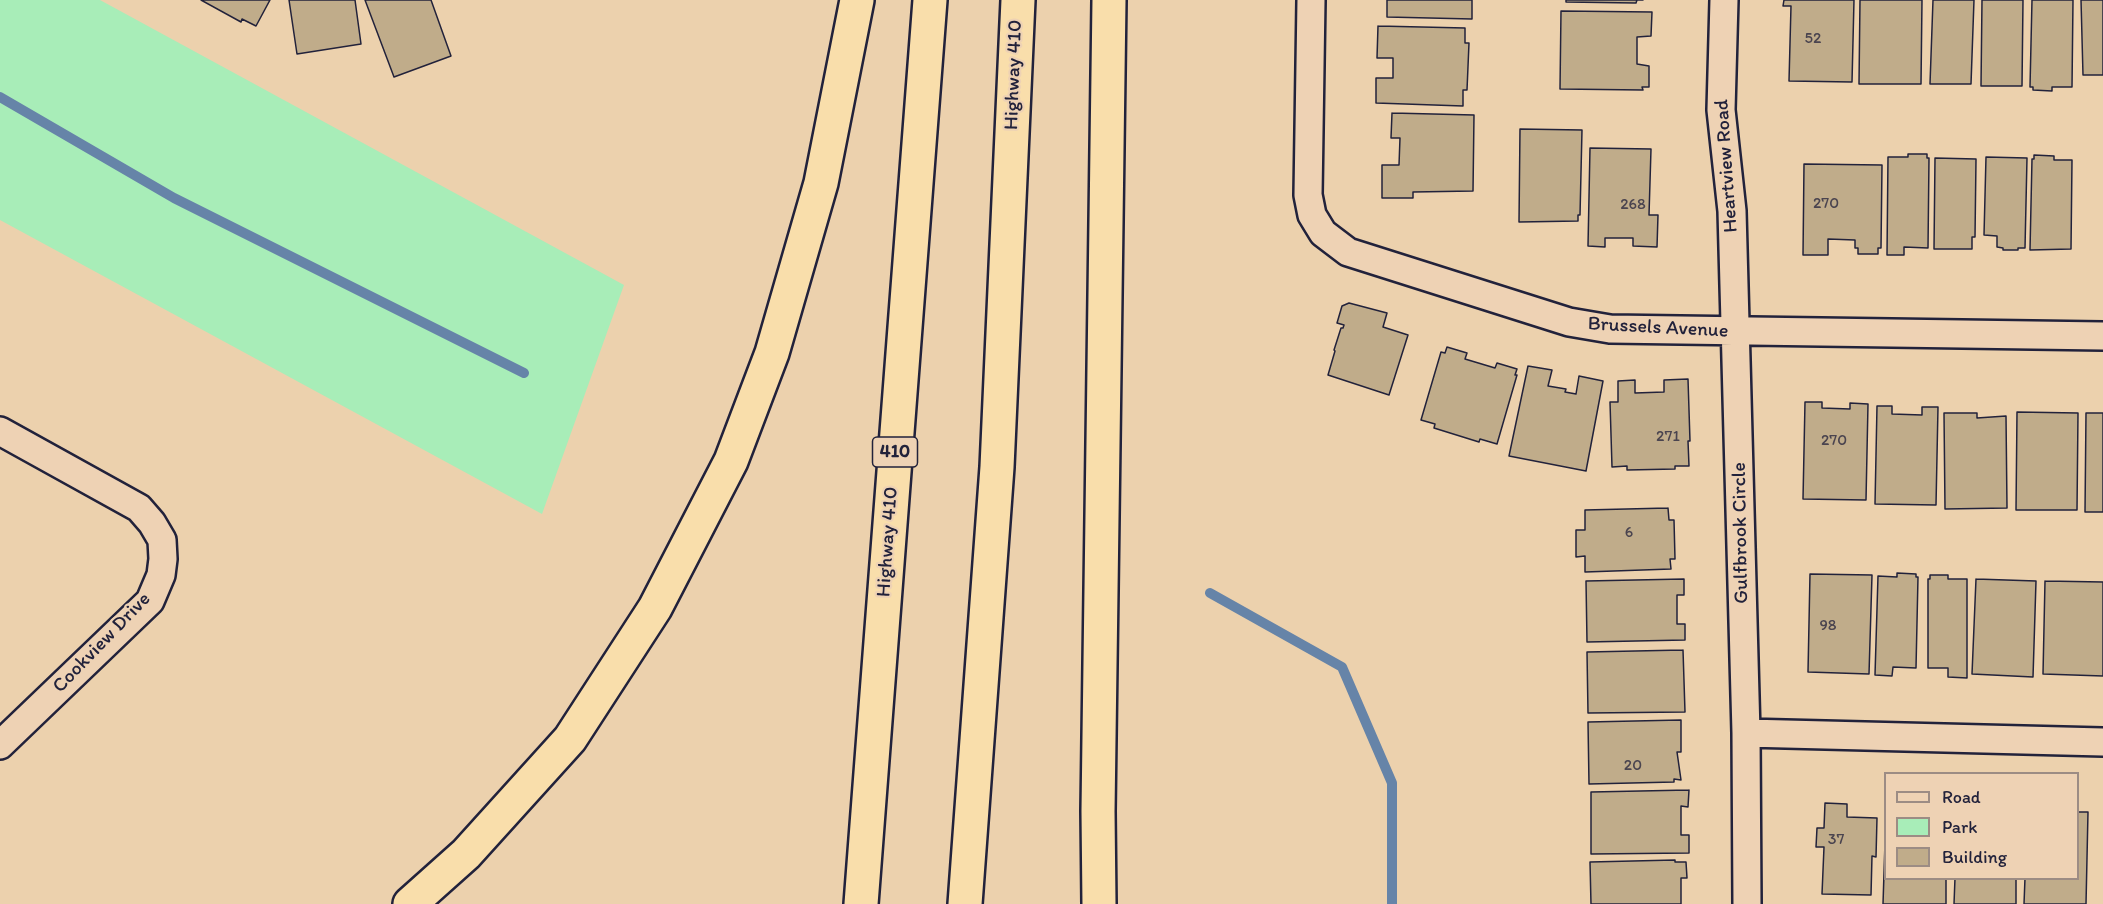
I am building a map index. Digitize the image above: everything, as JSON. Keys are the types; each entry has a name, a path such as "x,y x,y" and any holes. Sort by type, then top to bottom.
{"highway":[{"path":"410,904 466,854 570,739 655,608 731,461 772,353 821,183 856,0"},
{"name":"Highway 410","path":"861,904 930,0"},
{"name":"Highway 410","path":"965,904 998,467 1018,0"},
{"path":"1099,904 1098,811 1109,0"}],"street":[{"name":"Brussels Avenue","path":"1311,0 1308,195 1312,215 1323,233 1348,252 1569,322 1610,329 2103,336"},
{"name":"Heartview Road","path":"1724,0 1721,110 1732,211 1735,332"},
{"name":"Gulfbrook Circle","path":"1735,332 1746,733 1747,904"},
{"name":"Cookview Drive","path":"0,431 139,508 152,523 162,540 164,559 161,575 150,601 0,745"},
{"path":"1746,733 2103,742"}],"green space":[{"path":"0,0 100,0 624,285 542,514 0,220"}],"building":[{"path":"201,0 270,0 256,26 242,19 241,22"},
{"path":"289,0 355,0 361,44 297,54"},
{"path":"365,0 431,0 451,56 394,77"},
{"path":"1387,0 1472,0 1472,19 1387,17"},
{"path":"1566,0 1637,0 1636,3 1566,2"},
{"path":"1784,0 1854,0 1852,82 1789,81 1791,6 1783,6"},
{"path":"1860,0 1922,0 1921,84 1859,84"},
{"path":"1933,0 1974,0 1971,84 1930,84"},
{"path":"1982,0 2023,0 2022,86 1981,86"},
{"path":"2032,0 2073,0 2072,87 2052,87 2052,91 2033,90 2033,87 2030,87"},
{"path":"2081,0 2103,0 2103,75 2083,75"},
{"path":"1561,11 1652,12 1651,36 1637,37 1637,64 1649,66 1649,87 1642,87 1643,90 1560,89"},
{"path":"1378,26 1465,28 1465,43 1469,43 1467,90 1463,90 1463,106 1376,103 1376,78 1393,78 1393,58 1377,58"},
{"path":"1392,113 1474,115 1473,191 1413,192 1413,198 1382,198 1382,165 1399,165 1400,138 1391,138"},
{"path":"1520,129 1582,130 1578,221 1519,222"},
{"path":"1590,148 1651,149 1649,215 1658,215 1657,247 1633,246 1633,238 1605,238 1605,247 1588,246"},
{"path":"1908,154 1927,154 1929,158 1928,248 1904,247 1904,255 1887,255 1888,157 1908,157"},
{"path":"2034,155 2054,156 2054,160 2072,160 2071,249 2030,250 2032,159"},
{"path":"1986,157 2027,158 2025,248 2003,250 1997,247 1997,236 1984,235"},
{"path":"1935,158 1976,159 1975,237 1972,237 1972,249 1934,249"},
{"path":"1804,164 1882,165 1881,248 1878,248 1878,254 1858,254 1855,240 1828,239 1828,255 1803,255"},
{"path":"1349,303 1387,313 1383,327 1408,335 1389,395 1328,375 1341,328 1344,325 1337,323 1342,306"},
{"path":"1447,347 1467,353 1465,359 1495,368 1497,363 1517,369 1497,444 1480,439 1479,442 1434,428 1435,424 1421,420 1441,352 1445,353"},
{"path":"1528,366 1552,370 1548,386 1566,389 1565,392 1576,394 1579,376 1603,381 1586,471 1509,456"},
{"path":"1688,379 1689,466 1675,466 1675,469 1627,470 1627,466 1612,467 1610,402 1618,402 1618,381 1635,380 1635,393 1664,392 1664,380"},
{"path":"1805,402 1822,402 1822,408 1850,409 1850,403 1868,404 1866,500 1803,499"},
{"path":"1877,406 1892,406 1892,414 1922,415 1922,407 1938,407 1936,505 1875,504"},
{"path":"2017,412 2078,413 2077,510 2016,510"},
{"path":"1944,413 1977,413 1977,418 2006,416 2007,508 1945,509"},
{"path":"2086,413 2103,413 2103,512 2085,512"},
{"path":"1668,508 1669,520 1674,520 1675,559 1670,559 1671,569 1585,572 1585,556 1576,557 1576,530 1585,530 1585,510"},
{"path":"1897,573 1916,574 1918,577 1916,668 1893,667 1892,676 1875,675 1878,576 1897,577"},
{"path":"1810,574 1872,575 1869,674 1808,672"},
{"path":"1930,575 1948,575 1948,579 1967,579 1967,678 1948,677 1948,668 1928,668 1928,579"},
{"path":"1684,579 1684,595 1677,595 1677,624 1685,624 1685,640 1587,642 1586,581"},
{"path":"1976,579 2036,581 2033,677 1972,674"},
{"path":"2045,581 2103,582 2103,676 2043,674"},
{"path":"1683,650 1685,712 1588,713 1587,652"},
{"path":"1681,720 1681,752 1677,752 1681,780 1589,784 1588,722"},
{"path":"1689,790 1688,807 1681,806 1681,835 1689,835 1689,853 1591,854 1591,792"},
{"path":"1825,803 1847,804 1847,817 1877,818 1876,857 1872,856 1871,895 1822,894 1824,847 1816,847 1817,828 1824,828"},
{"path":"2079,812 2088,812 2086,904 2024,904 2025,880 2079,880"},
{"path":"1675,860 1675,862 1686,862 1687,878 1681,878 1681,904 1591,904 1590,862"},
{"path":"1884,873 1884,880 1946,880 1946,904 1883,904"},
{"path":"1955,880 2016,880 2016,904 1954,904"}],"waterway":[{"path":"0,97 174,198 524,373"},
{"path":"1210,593 1342,667 1392,783 1392,904"}]}
